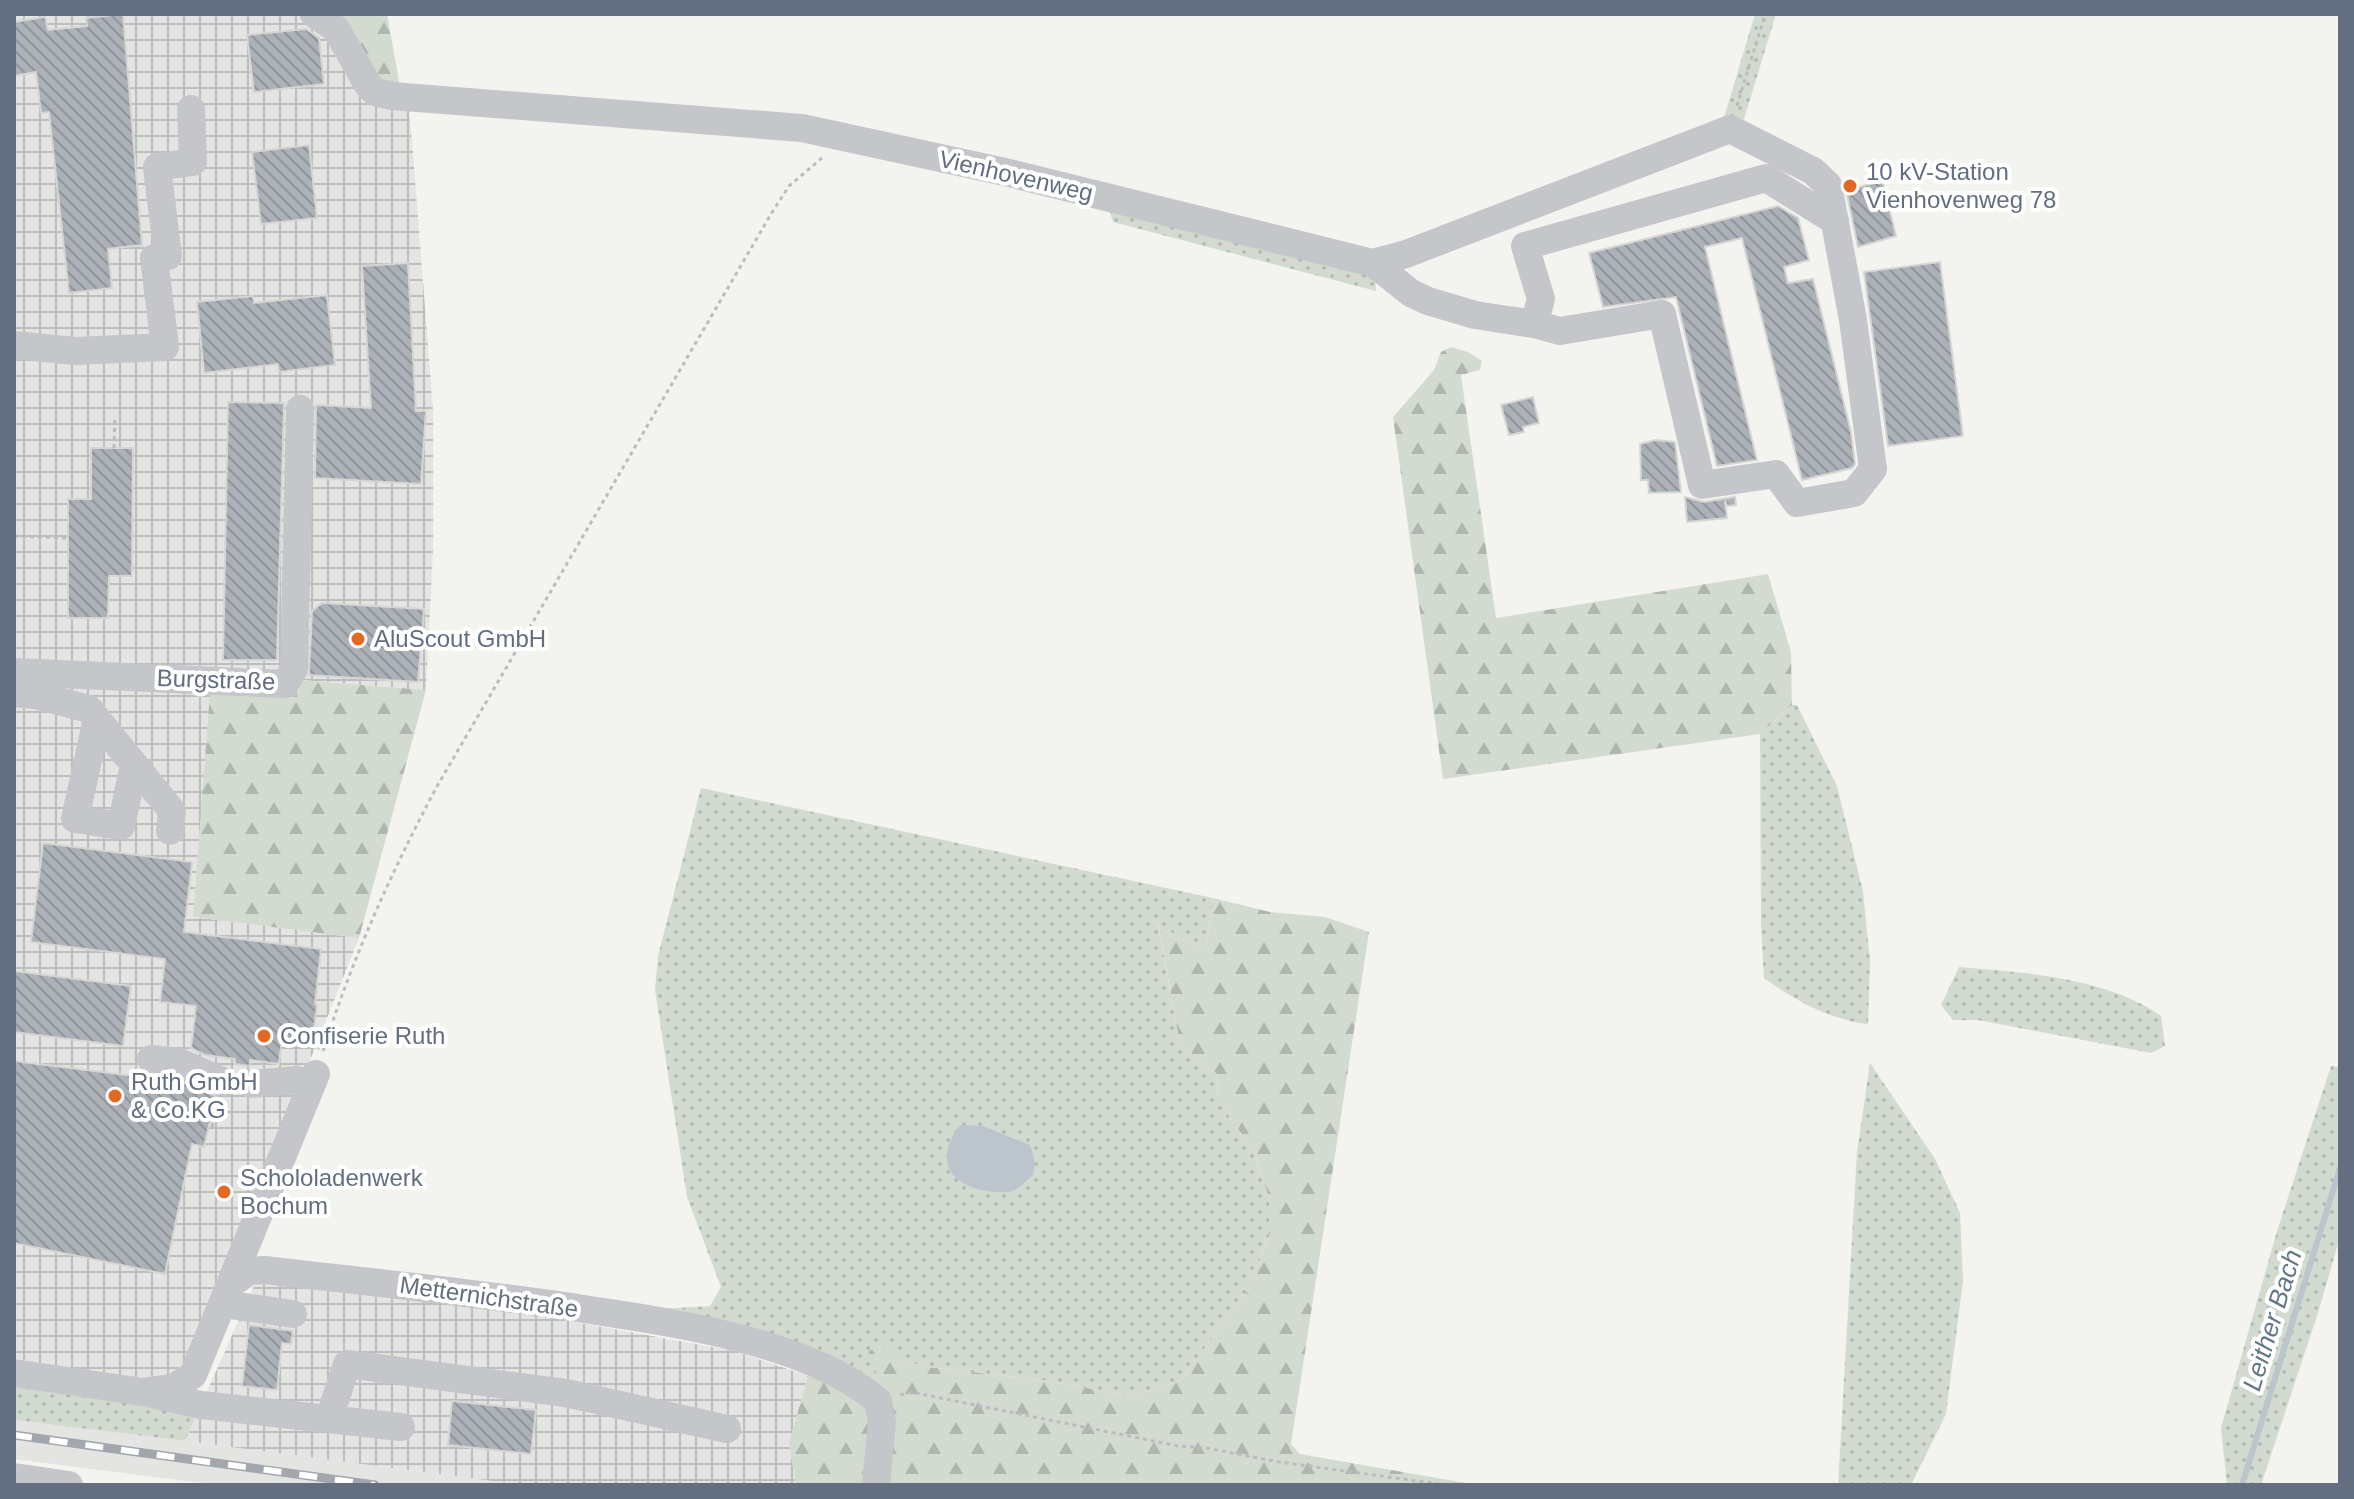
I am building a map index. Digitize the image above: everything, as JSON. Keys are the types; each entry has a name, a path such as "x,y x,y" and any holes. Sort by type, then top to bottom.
{"street":[{"name":"Vienhovenweg","path":"314,14 336,29 375,92 802,128 1005,172 1373,263 1406,254 1730,129"},
{"path":"14,345 75,351 165,347 154,258 168,256 157,167 193,162 191,109"},
{"path":"1373,263 1403,288 1435,304 1547,328 1595,326 1662,314 1702,485 1776,474 1797,503 1854,493 1873,469 1853,320 1828,185 1813,171 1730,129"},
{"path":"1547,328 1525,246 1766,178 1835,221"},
{"name":"Burgstraße","path":"14,672 285,684 294,669 300,409"},
{"path":"14,693 35,695 89,709 172,811 170,831"},
{"path":"97,719 75,819 121,826 134,765"},
{"path":"143,1392 173,1388 193,1375 313,1080 238,1083 179,1062 151,1059"},
{"name":"Metternichstraße","path":"227,1294 249,1271 264,1270 473,1292 652,1320 746,1341 810,1362 847,1379 878,1401"},
{"path":"227,1294 293,1314"},
{"path":"329,1419 347,1364 566,1393 727,1429"},
{"path":"14,1373 143,1392 201,1405 401,1427"},
{"path":"876,1485 882,1422 878,1401"},
{"path":"14,1477 69,1485"}],"path":[{"path":"1730,129 1765,14"},
{"path":"313,1080 348,974 367,928 436,788 771,214 789,186 847,138"},
{"path":"114,448 115,416"},
{"path":"14,536 68,538"},
{"path":"212,1127 215,1115"},
{"path":"878,1401 911,1392 1178,1446 1447,1485"}],"shaded area":[{"path":"14,14 320,14 408,101 433,410 433,551 426,690 301,680 298,698 211,693 193,917 359,938 185,1363 158,1382 14,1359"},
{"path":"960,1125 983,1126 1030,1145 1035,1162 1033,1175 1016,1190 1007,1192 988,1191 963,1183 949,1168 947,1159 952,1137"},
{"path":"257,1279 470,1303 735,1351 808,1376 789,1443 796,1485 524,1485 185,1441"},
{"path":"14,1420 524,1485 218,1485 84,1468 14,1459"}],"green space":[{"path":"323,14 387,14 401,92 376,86"},
{"path":"1755,14 1776,14 1741,129 1723,121"},
{"path":"1109,210 1374,258 1376,291 1113,222"},
{"path":"1451,347 1468,352 1482,361 1480,370 1461,375 1496,618 1768,574 1791,652 1792,705 1760,734 1443,779 1393,417 1434,370 1441,352"},
{"path":"300,680 426,690 359,938 193,917 210,693 298,698"},
{"path":"1792,705 1797,705 1837,786 1863,891 1870,961 1868,1024 1813,1008 1764,978 1760,734"},
{"path":"701,788 1213,898 1206,947 1181,939 1158,924 1180,1044 1217,1074 1218,1100 1253,1150 1269,1197 1269,1236 1248,1291 1180,1381 1130,1396 1050,1381 927,1367 901,1360 883,1388 660,1309 710,1306 721,1287 687,1197 655,990 658,956"},
{"path":"1213,898 1270,912 1325,917 1369,932 1291,1444 1300,1454 1477,1485 796,1485 789,1443 808,1376 882,1388 868,1351 890,1345 901,1360 927,1367 1050,1381 1130,1396 1180,1381 1248,1291 1269,1236 1269,1197 1253,1150 1218,1100 1217,1074 1180,1044 1158,922 1181,939 1206,947"},
{"path":"1959,967 2064,979 2116,993 2161,1016 2165,1046 2151,1053 1978,1020 1953,1020 1941,1005"},
{"path":"1870,1063 1935,1159 1960,1213 1963,1281 1946,1414 1911,1485 1838,1485 1857,1152"},
{"path":"2331,1066 2340,1067 2340,1237 2261,1485 2227,1485 2221,1428 2277,1231"},
{"path":"14,1385 197,1414 185,1441 14,1420"}],"building":[{"path":"123,14 142,245 108,249 112,288 69,293 49,112 41,113 36,72 14,76 14,22 45,17 48,30 87,26 86,18"},
{"path":"306,29 319,38 324,84 254,92 247,35"},
{"path":"309,145 317,218 261,224 252,152"},
{"path":"1883,183 1896,236 1858,247 1846,190"},
{"path":"1778,206 1798,218 1809,260 1784,267 1788,283 1813,279 1851,432 1855,464 1852,468 1802,480 1742,238 1705,247 1757,460 1717,466 1676,297 1603,307 1589,253"},
{"path":"1940,262 1963,436 1888,446 1864,272"},
{"path":"408,263 416,411 426,411 421,484 315,478 316,405 371,408 362,266"},
{"path":"327,295 335,365 279,372 278,364 204,373 197,302 253,296 254,303"},
{"path":"1533,397 1539,423 1523,427 1524,432 1509,435 1501,405"},
{"path":"228,402 284,403 277,660 223,660"},
{"path":"1655,440 1675,442 1681,492 1649,493 1648,480 1641,480 1640,444"},
{"path":"91,448 133,448 132,576 109,576 108,618 68,618 68,499 91,499"},
{"path":"1685,497 1704,502 1735,497 1736,505 1727,506 1725,500 1727,518 1687,522"},
{"path":"322,603 424,609 418,682 309,675 312,611"},
{"path":"43,843 192,862 184,932 321,949 314,1029 324,1032 319,1049 282,1037 279,1064 250,1060 250,1066 235,1064 235,1059 205,1055 191,1048 196,1006 160,1002 165,959 31,942"},
{"path":"14,971 131,986 123,1046 14,1032"},
{"path":"14,1061 182,1082 216,1096 204,1147 192,1144 165,1274 14,1243"},
{"path":"249,1325 293,1331 291,1344 282,1343 277,1390 242,1386"},
{"path":"452,1401 536,1410 531,1454 448,1445"}],"waterway":[{"name":"Leither Bach","path":"2242,1485 2340,1168"}],"railway":[{"path":"14,1435 375,1485"}],"place":[{"name":"10 kV-Station Vienhovenweg 78","path":"1850,186"},
{"name":"AluScout GmbH","path":"358,639"},
{"name":"Confiserie Ruth","path":"264,1036"},
{"name":"Ruth GmbH & Co.KG","path":"115,1096"},
{"name":"Schololadenwerk Bochum","path":"224,1192"}]}
